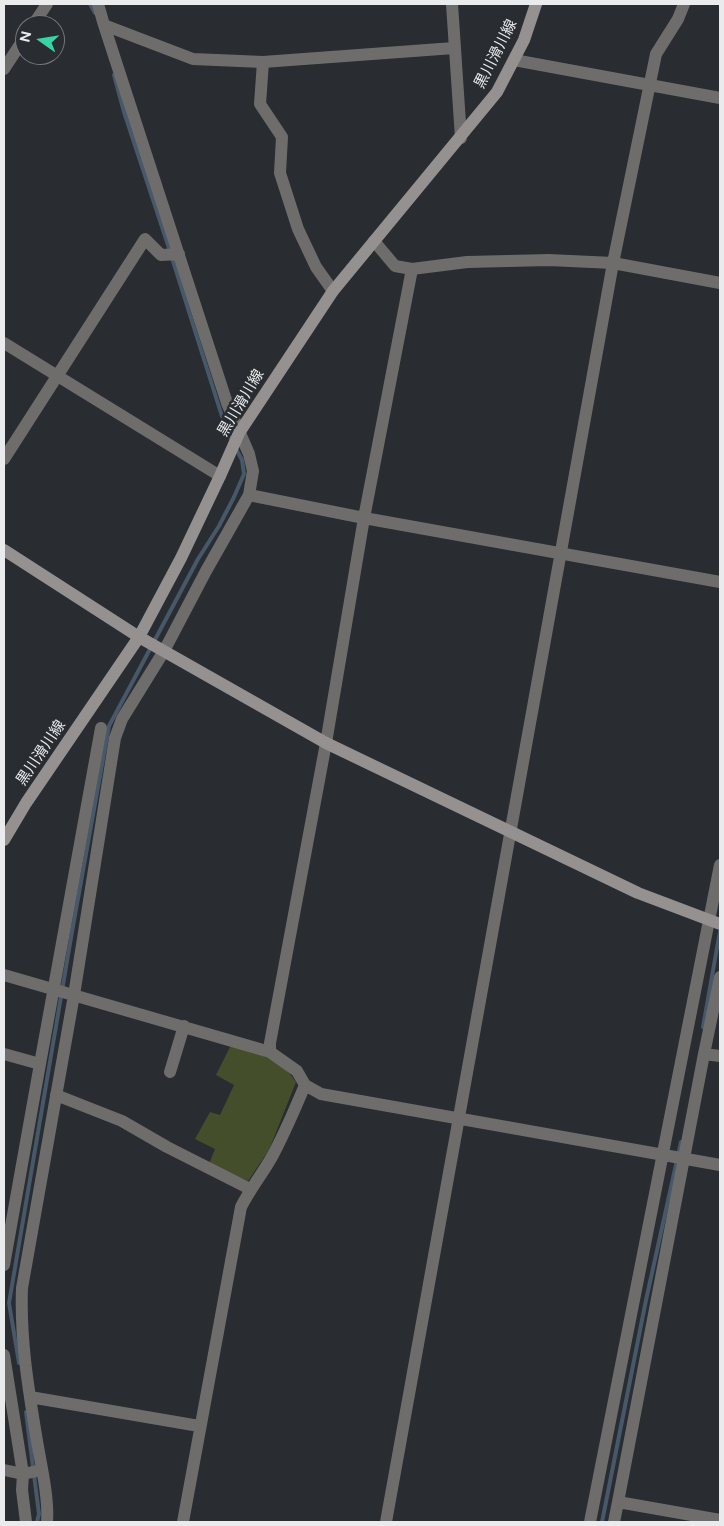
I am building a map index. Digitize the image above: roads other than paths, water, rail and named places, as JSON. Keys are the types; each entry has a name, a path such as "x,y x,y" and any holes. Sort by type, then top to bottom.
{"main road":[{"name":"黒川滑川線","path":"4,840 26,803 140,637 181,558 239,433 333,291 497,92 524,40 536,4"},
{"path":"4,550 140,637 326,743 638,893 714,922"}],"street":[{"path":"39,15 46,4"},
{"path":"47,1522 42,1470 30,1397 21,1317 22,1288 74,995 115,738 122,719 164,651 249,495 254,471 249,454 227,403 98,4"},
{"path":"452,4 461,138"},
{"path":"386,1522 613,263 656,54 678,19 684,4"},
{"path":"104,25 193,59 263,62 454,48"},
{"path":"4,69 15,52"},
{"path":"514,60 720,98"},
{"path":"263,62 260,104 282,137 280,172 298,229 316,267 333,291"},
{"path":"4,459 145,239 161,255 179,254"},
{"path":"374,241 395,266 412,269 467,262 540,260 613,263 720,283"},
{"path":"270,1052 270,1043 326,743 364,518 412,269"},
{"path":"4,343 220,476"},
{"path":"249,495 364,518 720,582"},
{"path":"4,1266 100,728"},
{"path":"590,1522 664,1156 714,922 720,865"},
{"path":"4,975 270,1052 297,1071 305,1085 321,1094 720,1166"},
{"path":"614,1522 720,977"},
{"path":"170,1072 184,1026"},
{"path":"4,1054 40,1064"},
{"path":"704,1054 720,1056"},
{"path":"183,1522 240,1207 272,1156 290,1121 305,1085"},
{"path":"56,1095 122,1121 167,1147 250,1189"},
{"path":"4,1355 23,1474 22,1490 26,1522"},
{"path":"30,1397 199,1426"},
{"path":"4,1470 23,1474 42,1470"},
{"path":"618,1502 720,1520"}],"waterway":[{"path":"90,4 95,13"},
{"path":"114,75 124,112 170,251"},
{"path":"172,258 226,429 232,441"},
{"path":"19,1363 9,1303 109,726 198,559 219,526 234,497 244,474 242,460 235,447"},
{"path":"703,1027 720,931"},
{"path":"602,1522 646,1300 681,1142"},
{"path":"26,1412 39,1514 37,1522"}]}
